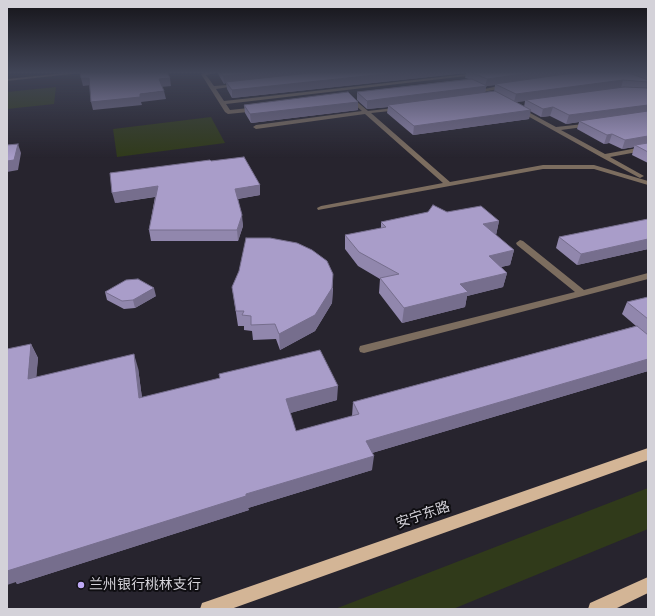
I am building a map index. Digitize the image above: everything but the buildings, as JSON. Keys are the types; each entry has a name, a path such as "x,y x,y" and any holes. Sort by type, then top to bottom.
{"main road":[{"name":"安宁东路","path":"213,608 648,454"},
{"path":"596,609 648,585"}],"street":[{"path":"242,101 222,103 228,112 266,108"},
{"path":"353,101 448,184"},
{"path":"521,105 513,106 648,182"},
{"path":"256,127 404,108"},
{"path":"555,129 594,124"},
{"path":"603,156 648,148"},
{"path":"321,208 543,167 594,167 648,182"},
{"path":"520,243 582,293"},
{"path":"364,349 648,276"}],"green space":[{"path":"7,101 54,101 54,104 7,109"},
{"path":"211,117 225,143 117,157 113,129"},
{"path":"648,488 648,529 453,609 335,609"}],"place":[{"name":"兰州银行桃林支行","path":"81,585"}]}
